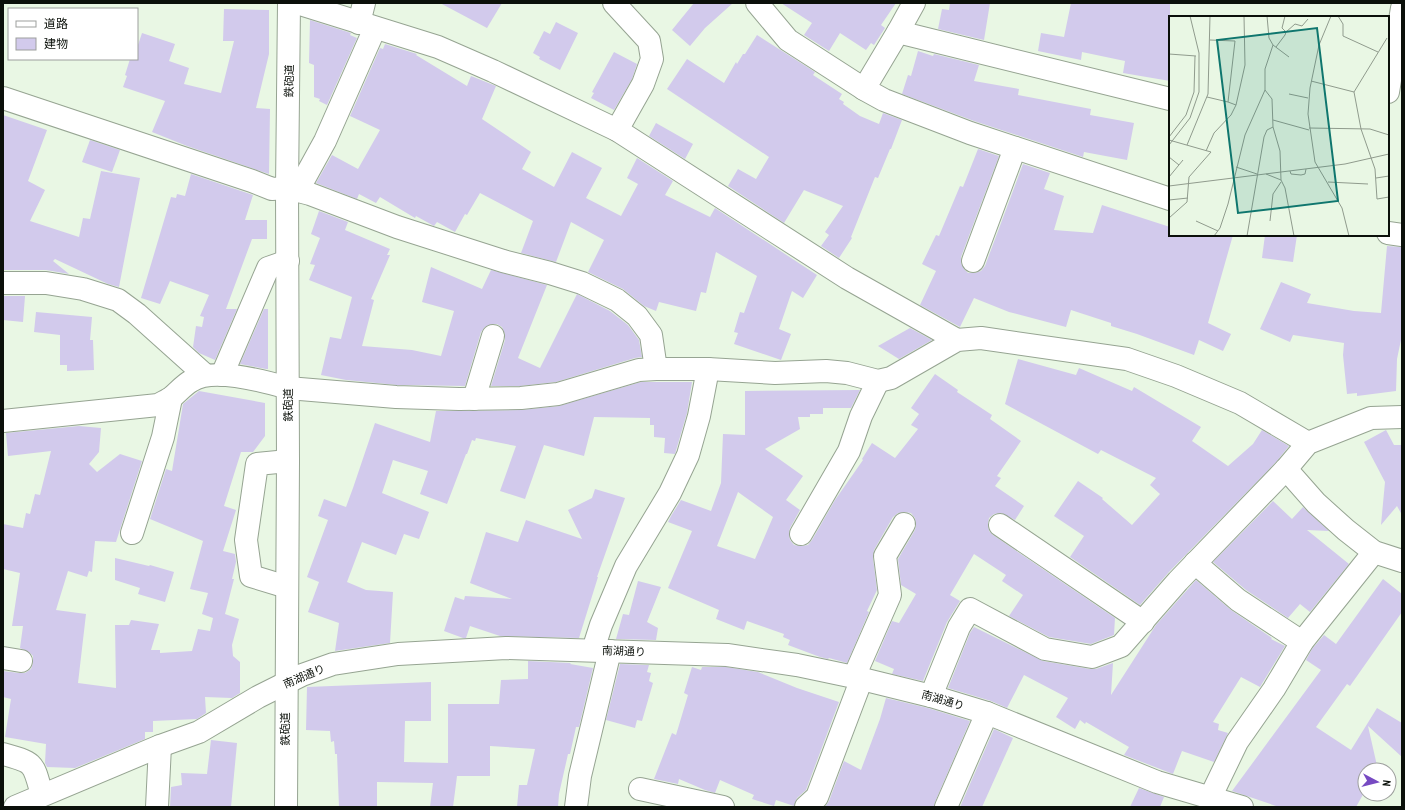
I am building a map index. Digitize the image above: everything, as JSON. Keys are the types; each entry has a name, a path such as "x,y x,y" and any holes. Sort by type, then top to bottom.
{"street":[{"name":"鉄砲道","path":"286,807 288,261 293,189 289,3"},
{"path":"297,3 366,18 493,71 617,130 847,278 957,340"},
{"path":"614,3 649,41 652,59 643,84 617,130"},
{"path":"757,3 788,40 864,89 884,100 970,133 1169,199"},
{"path":"864,89 914,3"},
{"path":"1389,86 1402,8"},
{"path":"293,189 325,141 366,18"},
{"path":"898,32 1169,99"},
{"path":"3,98 244,178 272,189 293,189 397,227 503,261 582,283 617,300 637,316 651,335 656,369"},
{"path":"973,261 1015,148"},
{"path":"1389,233 1402,235"},
{"path":"213,375 268,268 288,261"},
{"path":"3,283 46,283 83,290 118,300 213,375"},
{"path":"474,399 493,336"},
{"path":"3,421 158,405 171,398 191,381 213,375 271,383 288,388 396,397 474,399 521,398 558,394 639,370 656,369 708,369 775,373 826,371 847,373 878,381 891,378 957,340 981,338 1127,359 1176,376 1240,403 1308,443"},
{"path":"576,807 601,651 601,625 626,566 670,493 688,455 699,416 708,369"},
{"path":"802,534 849,451 861,416 878,381"},
{"path":"132,533 163,437 171,398"},
{"path":"931,696 959,627 970,609 1045,649 1092,656 1121,646 1195,564 1286,469 1308,443 1371,418 1402,417"},
{"path":"287,587 251,576 246,540 257,464 288,462"},
{"path":"1286,469 1316,503 1346,530 1374,552 1402,561"},
{"path":"806,807 817,797 858,678 890,595 885,556 904,524"},
{"path":"1000,525 1144,622"},
{"path":"1210,798 1237,742 1274,688 1302,642 1374,552"},
{"path":"1195,564 1238,600 1302,642"},
{"name":"南湖通り","path":"15,807 160,746 198,732 258,697 286,683 333,664 398,654 506,648 727,655 797,665 858,678 931,696 987,713 1157,782 1237,806"},
{"path":"946,807 987,713"},
{"path":"156,807 160,746"},
{"path":"3,754 26,761 35,768 42,795"},
{"path":"640,789 724,807"}],"building":[{"path":"440,3 502,3 487,28"},
{"path":"694,3 733,3 705,28 690,46 672,30"},
{"path":"781,3 896,3 881,25 885,28 874,45 871,43 866,50 840,33 829,51 804,35 812,23"},
{"path":"950,3 990,3 984,40 938,29 942,9 949,10"},
{"path":"1071,3 1170,3 1169,81 1123,73 1125,61 1082,52 1081,60 1038,51 1041,33 1064,37"},
{"path":"224,9 269,10 269,54 256,108 270,109 269,174 187,146 152,132 165,101 123,87 127,76 125,75 130,60 138,60 138,45 142,33 175,44 169,61 189,68 184,84 221,93 234,41 223,41"},
{"path":"310,20 351,33 350,35 357,38 327,105 319,101 320,99 314,97 314,65 309,63"},
{"path":"556,22 578,33 560,70 539,59 540,57 533,53 544,31 550,34"},
{"path":"757,35 815,72 813,75 842,94 839,99 844,102 843,104 860,116 879,124 883,113 902,120 878,178 875,177 851,237 852,238 839,258 821,246 829,235 825,232 843,206 804,190 784,223 728,186 738,169 756,179 769,157 667,89 687,59 724,83 736,62 737,64"},
{"path":"385,44 417,54 416,55 467,86 471,76 496,86 482,119 531,152 522,169 554,187 572,152 602,168 586,198 621,216 638,184 627,178 637,158 673,181 665,195 710,217 715,208 817,275 803,298 792,291 779,329 791,334 781,360 734,344 738,333 734,332 740,312 744,313 757,276 716,252 706,293 701,292 696,311 659,302 656,311 644,306 623,289 588,272 604,240 571,222 556,262 521,253 533,221 480,193 467,215 465,214 455,232 437,222 434,226 416,216 415,218 380,197 376,203 359,194 357,199 316,183 332,155 358,169 380,130 350,116 380,48 383,49"},
{"path":"918,51 933,56 934,54 979,65 974,81 1019,89 1018,95 1091,109 1090,115 1134,123 1127,160 1084,152 1083,157 974,121 902,94 908,75 911,76"},
{"path":"614,52 637,64 632,79 614,110 591,98 594,93 592,92"},
{"path":"3,115 47,130 28,181 45,190 30,221 79,237 83,218 90,219 101,171 140,178 119,287 108,284 55,259 53,261 69,274 46,270 3,270"},
{"path":"656,123 693,144 685,159 649,136"},
{"path":"90,140 120,150 112,172 82,162"},
{"path":"978,149 999,156 961,257 961,263 968,273 981,271 985,266 1023,164 1050,173 1044,189 1064,196 1054,230 1093,233 1102,205 1169,227 1169,236 1233,236 1208,323 1231,334 1223,351 1199,340 1194,355 1111,326 1111,323 1071,310 1066,327 1009,312 974,298 960,327 920,305 936,271 922,264 936,235 939,236 960,186 963,187"},
{"path":"191,174 253,195 245,220 267,220 267,239 252,239 226,309 237,309 215,360 199,353 193,347 196,326 202,327 204,317 200,316 209,295 170,281 160,304 141,298 171,197 176,198 177,194 185,196"},
{"path":"319,211 348,222 345,230 390,249 387,255 390,255 371,299 374,300 362,346 412,350 441,356 454,311 422,302 431,267 482,289 491,270 547,285 518,358 540,368 577,294 610,311 628,325 639,340 642,357 556,382 520,386 491,386 505,340 505,334 502,327 497,324 491,324 485,327 481,332 465,386 397,385 346,380 321,375 330,337 341,339 352,297 309,280 315,265 310,264 320,238 311,234"},
{"path":"1265,236 1297,236 1293,262 1262,258"},
{"path":"1387,246 1402,247 1402,335 1397,359 1396,391 1357,396 1357,393 1347,394 1343,355 1344,343 1293,335 1290,342 1260,329 1281,282 1311,294 1307,303 1354,311 1381,313"},
{"path":"3,296 25,296 23,322 3,320"},
{"path":"264,309 268,309 268,369 240,364"},
{"path":"36,312 92,317 90,340 93,340 94,370 67,371 67,365 60,365 60,335 34,332"},
{"path":"910,328 932,340 899,359 878,346"},
{"path":"1018,359 1076,375 1079,368 1132,391 1134,387 1201,427 1192,441 1228,466 1253,444 1262,430 1289,446 1277,461 1169,572 1140,605 1070,557 1084,536 1054,516 1078,481 1103,498 1102,499 1132,525 1160,494 1150,485 1156,478 1101,450 1098,454 1005,404"},
{"path":"935,374 958,390 957,392 992,415 990,419 1021,441 997,476 1001,478 995,486 1024,506 1015,520 1001,513 994,514 989,518 989,531 1115,618 1114,635 1091,644 1049,637 1009,616 1023,595 1002,581 1006,575 974,554 950,595 960,601 947,622 923,681 892,674 894,669 875,661 892,621 899,623 916,594 901,585 898,559 915,530 916,525 915,518 911,513 905,512 898,513 893,517 874,550 873,558 877,590 867,611 869,612 847,663 820,657 788,645 790,640 783,637 784,634 747,621 744,630 716,619 719,610 668,588 692,531 668,522 681,500 711,511 721,483 723,434 745,435 745,391 860,390 851,408 823,408 823,414 810,414 810,417 798,417 800,429 765,449 803,476 786,500 800,510 790,528 789,534 790,540 794,545 801,546 808,545 812,540 835,500 863,460 862,459 872,443 895,458 918,429 911,425 919,414 911,408","holes":["738,492 773,517 755,559 717,546"]},
{"path":"641,382 692,382 687,413 675,454 664,453 665,438 654,437 654,425 650,425 650,418 594,417 584,456 544,445 525,499 500,491 516,446 476,438 475,441 472,440 447,504 420,494 428,471 393,460 382,493 429,512 419,539 404,534 396,555 362,542 347,582 366,590 393,592 390,643 335,651 339,623 308,612 319,582 307,577 328,520 318,516 324,499 346,507 375,423 430,442 436,411 521,410 559,406"},
{"path":"199,391 265,403 265,436 253,452 241,452 224,506 236,510 223,551 235,554 236,562 232,579 234,579 225,614 239,619 232,645 233,656 240,662 240,693 232,698 205,697 206,713 197,719 153,721 153,732 145,732 145,739 75,768 47,767 45,763 46,744 5,737 11,699 3,697 3,671 25,673 31,669 33,656 29,652 20,648 23,626 12,626 20,573 3,569 3,524 23,528 26,513 30,514 35,494 40,495 51,451 8,456 6,433 79,426 101,428 99,452 89,464 97,472 120,454 142,461 116,542 95,541 92,572 89,571 87,577 68,571 56,610 86,614 78,683 116,688 115,625 129,625 131,620 159,624 151,650 160,650 160,653 192,651 198,629 210,631 213,618 202,614 208,593 190,589 203,541 150,519 166,469 172,471 183,404"},
{"path":"1386,430 1394,445 1402,445 1402,515 1397,506 1381,525 1385,482 1364,442"},
{"path":"595,489 625,498 597,577 579,638 500,636 470,626 466,638 444,631 455,597 464,600 465,596 512,599 470,583 486,532 518,542 526,520 582,539 568,510 592,498"},
{"path":"1273,501 1292,519 1303,507 1329,531 1307,530 1349,564 1310,612 1300,604 1288,618 1246,590 1213,562"},
{"path":"115,558 150,565 174,572 165,602 138,594 140,588 115,580"},
{"path":"1383,579 1402,594 1402,612 1350,686 1347,684 1316,727 1351,750 1377,708 1402,723 1402,757 1368,726 1376,762 1357,762 1357,802 1359,802 1356,807 1279,807 1232,791 1321,670 1306,660 1312,649 1324,635 1336,644"},
{"path":"1196,580 1231,610 1272,638 1271,639 1285,646 1260,687 1241,677 1213,722 1219,724 1218,730 1228,733 1214,762 1182,751 1173,774 1124,755 1129,747 1086,722 1085,724 1080,720 1075,729 1056,717 1068,698 1024,675 1007,708 991,701 948,688 970,633 974,627 1043,661 1090,669 1096,669 1113,663 1111,695 1156,625"},
{"path":"638,581 661,587 647,622 658,628 656,640 616,639 623,614 629,615"},
{"path":"528,661 571,663 570,664 593,668 579,727 576,727 570,754 568,754 559,794 558,807 517,807 519,785 527,785 535,749 490,746 490,776 457,776 453,807 430,807 433,783 377,782 377,807 339,807 337,754 335,754 334,741 331,742 330,731 306,730 307,687 431,682 431,721 405,721 404,762 448,763 448,704 499,704 501,680 528,679"},
{"path":"620,664 649,665 647,672 651,673 649,681 653,683 642,721 637,720 635,728 606,720"},
{"path":"692,667 701,670 702,667 726,667 758,672 797,688 839,702 806,790 797,798 794,806 776,800 774,806 752,799 754,795 720,780 715,793 679,779 678,784 654,779 672,733 676,735 688,695 684,693"},
{"path":"886,698 928,708 970,721 934,807 825,807 829,801 844,761 861,770 880,719"},
{"path":"994,729 1013,738 982,807 960,807"},
{"path":"211,740 237,743 231,807 170,807 171,787 182,785 181,773 207,774"},
{"path":"1139,788 1164,797 1160,807 1130,807"}]}
